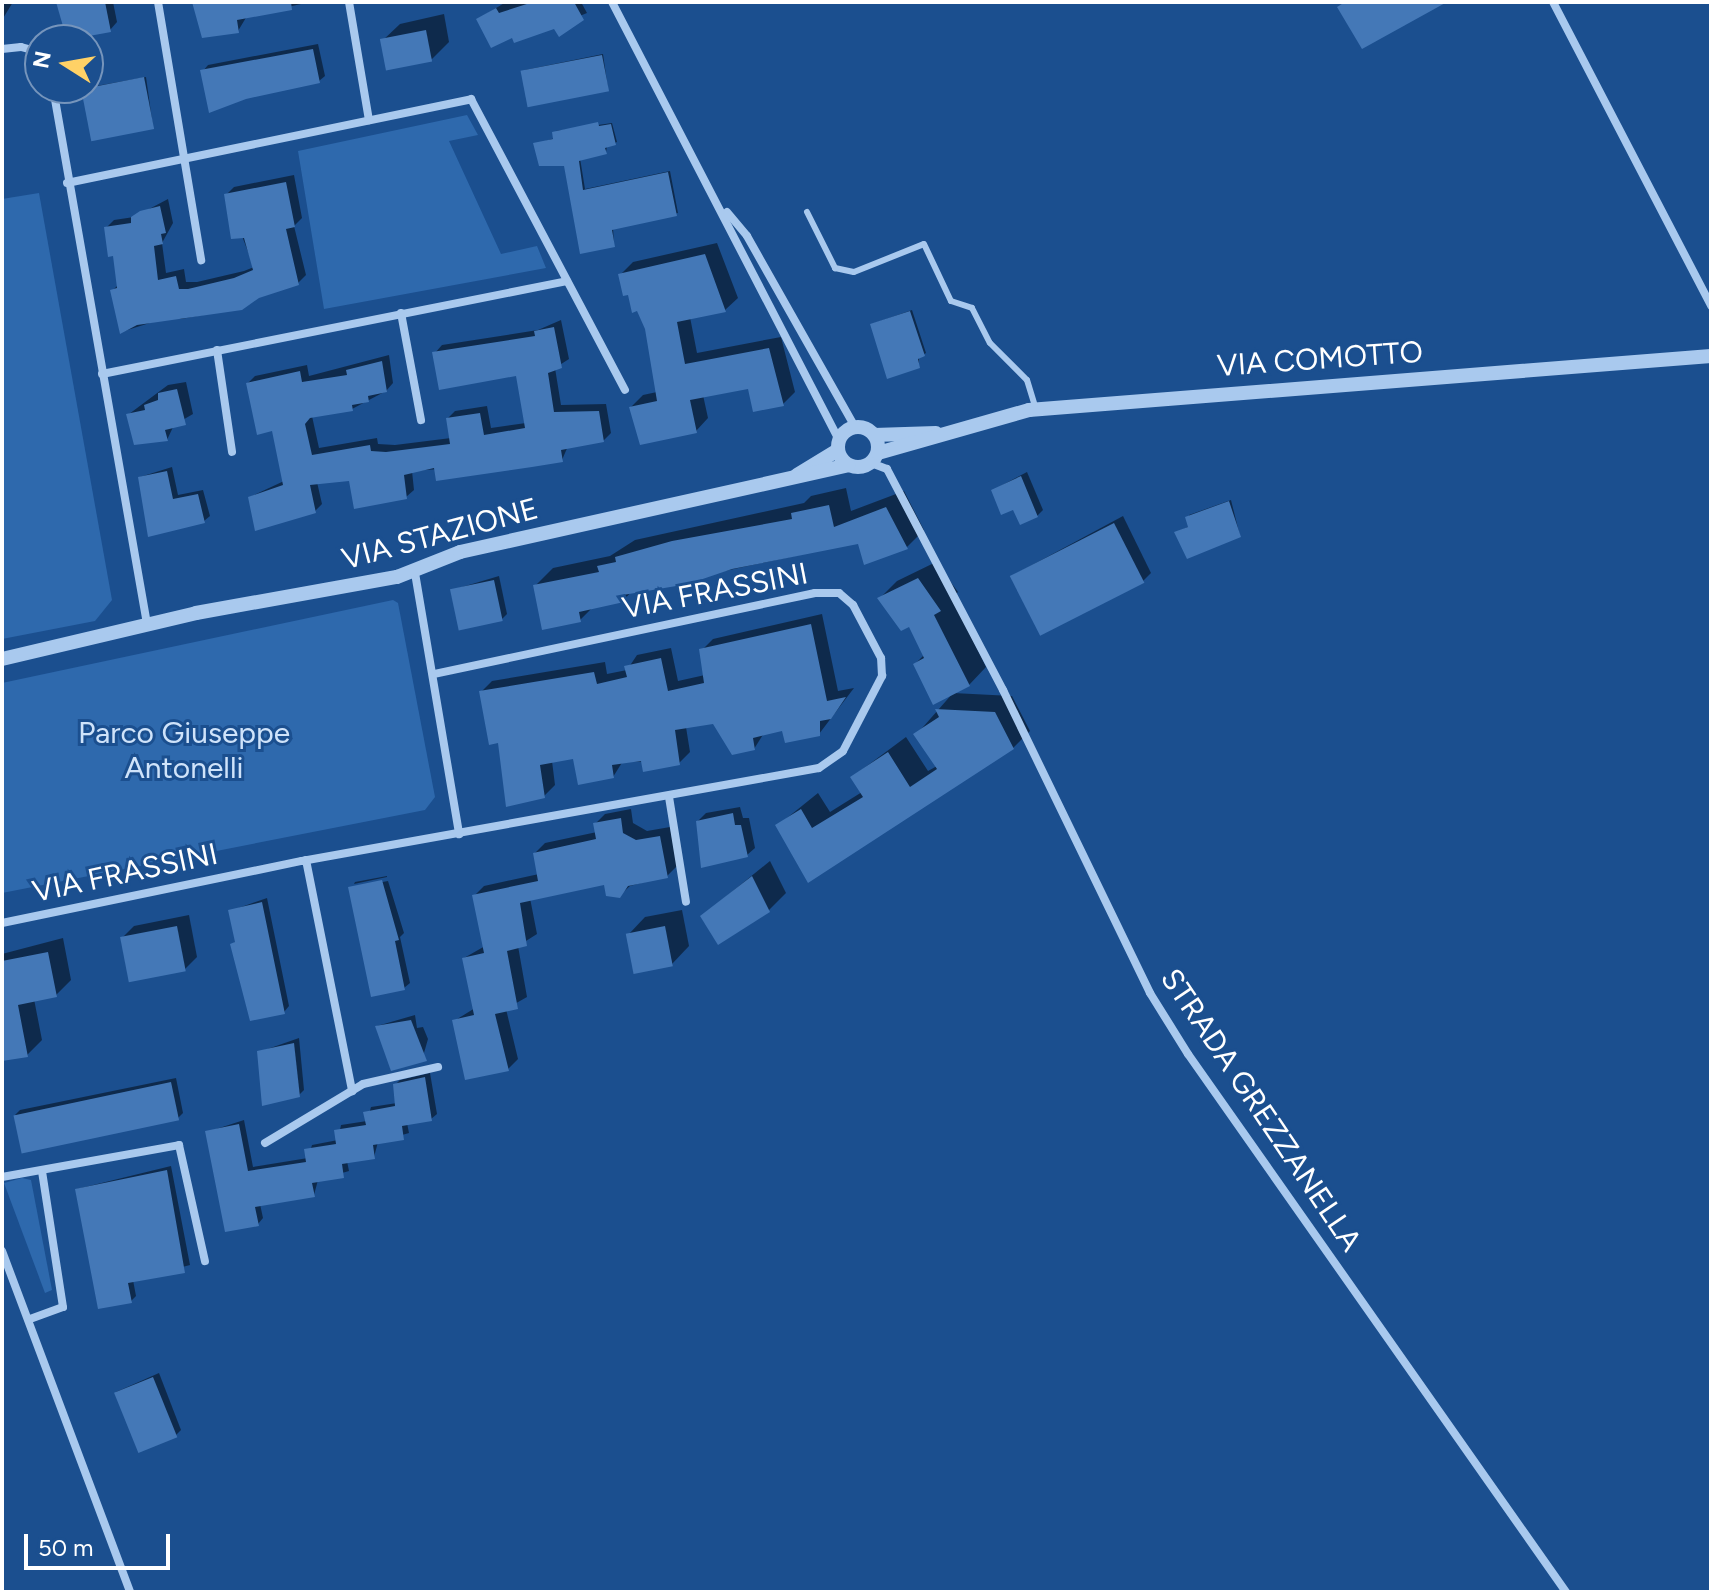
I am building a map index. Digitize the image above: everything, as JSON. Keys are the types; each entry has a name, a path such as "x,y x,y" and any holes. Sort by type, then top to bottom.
{"street":[{"path":"158,2 201,260"},
{"path":"349,2 369,120"},
{"path":"612,2 720,205 848,465 874,458 874,435 855,427 747,236 720,205"},
{"path":"1553,2 1711,306"},
{"path":"2,49 24,48"},
{"path":"67,183 471,99 625,390"},
{"path":"55,104 147,624"},
{"path":"102,374 567,281"},
{"path":"401,313 421,420"},
{"path":"217,350 232,452"},
{"name":"VIA COMOTTO","path":"874,435 936,433 1036,409 1711,356"},
{"path":"838,445 855,427"},
{"name":"VIA COMOTTO","path":"874,458 907,448 936,433"},
{"name":"VIA STAZIONE","path":"796,475 838,445"},
{"name":"STRADA GREZZANELLA","path":"874,458 887,469 1003,690 1150,993 1188,1054 1566,1592"},
{"name":"VIA STAZIONE","path":"2,659 147,624 415,573 460,552 848,465"},
{"path":"415,573 459,834"},
{"name":"VIA FRASSINI","path":"2,923 306,860 819,768 843,751 882,676 881,658 853,605 839,593 815,593 433,674"},
{"path":"669,797 686,902"},
{"path":"306,860 352,1091"},
{"path":"265,1143 352,1091 438,1067"},
{"path":"2,1177 179,1145 205,1261"},
{"path":"30,1319 63,1307 42,1171"},
{"path":"2,1251 130,1592"}],"lane":[{"path":"807,212 835,268 854,272 924,244 951,301 972,308 990,343 1027,380 1036,409"}],"green space":[{"path":"467,115 478,135 449,141 501,254 537,246 546,268 324,309 298,151"},
{"path":"39,193 112,600 95,621 2,639 2,199"},
{"name":"Parco Giuseppe Antonelli","path":"393,600 398,603 435,797 425,810 2,893 2,683"},
{"path":"22,1178 31,1180 52,1290 45,1293 4,1183"}],"building":[{"path":"56,2 105,2 111,32 104,33 104,24 62,24"},
{"path":"192,2 291,2 292,10 237,20 239,33 202,38"},
{"path":"533,2 574,2 584,20 559,37 554,29 514,43 512,38 491,48 476,19 496,8 499,13"},
{"path":"1345,2 1447,2 1362,49 1337,7"},
{"path":"426,30 432,61 386,70 380,39"},
{"path":"313,49 320,83 246,99 209,113 200,70"},
{"path":"602,55 609,91 528,107 521,71"},
{"path":"144,77 154,129 91,141 84,104 104,104 104,85"},
{"path":"598,122 599,126 611,124 616,145 605,148 607,154 579,161 583,190 668,172 677,216 612,230 615,247 580,254 564,166 539,166 533,143 553,139 552,132"},
{"path":"286,182 295,227 286,229 299,285 259,298 242,310 137,325 120,334 110,290 117,288 113,256 108,257 104,227 131,223 131,217 140,211 160,206 166,233 161,234 163,244 154,246 158,280 176,276 179,289 188,289 234,278 253,270 244,238 231,239 224,194"},
{"path":"705,254 726,312 677,322 685,364 769,348 784,406 753,412 748,389 690,400 697,433 640,445 629,407 657,401 645,329 637,311 632,313 628,295 623,296 618,274"},
{"path":"910,311 925,356 918,359 920,368 887,379 870,324"},
{"path":"554,327 562,368 548,373 554,412 599,411 604,442 561,450 563,462 436,481 434,468 404,475 407,499 354,509 349,481 310,485 316,513 255,531 248,497 283,485 272,431 257,435 246,383 300,371 302,382 347,375 346,370 382,361 387,392 368,396 369,402 352,405 353,411 310,418 305,424 312,455 370,445 371,451 386,452 450,444 446,418 480,413 484,435 525,428 516,376 439,390 432,352 535,336 534,331"},
{"path":"177,389 186,425 165,430 168,441 134,445 126,414 145,410 144,405 158,400 158,393"},
{"path":"167,471 173,499 198,494 205,523 148,537 138,477"},
{"path":"1021,476 1038,517 1020,525 1013,510 1001,515 991,490"},
{"path":"1229,501 1241,537 1187,559 1174,532 1188,527 1185,517"},
{"path":"829,505 834,527 886,507 908,549 864,565 858,544 732,569 688,584 623,595 624,602 579,612 581,622 542,630 533,585 599,572 597,566 616,562 615,557 672,541 792,519 791,513"},
{"path":"1114,523 1144,583 1040,636 1010,576"},
{"path":"918,578 941,611 934,615 970,686 933,705 913,664 924,658 909,627 901,631 877,598"},
{"path":"494,580 503,621 459,630 450,589"},
{"path":"811,624 827,701 846,697 831,719 820,721 820,736 785,743 782,731 753,738 755,750 732,755 713,724 675,730 680,765 643,772 641,761 612,765 614,778 578,785 573,759 540,765 545,798 506,807 498,743 489,745 479,691 594,672 597,684 627,677 624,666 661,658 668,691 704,683 699,649"},
{"path":"935,709 995,712 1014,749 808,883 775,825 801,809 812,828 863,797 850,777 888,752 910,787 937,769 913,734 939,717"},
{"path":"733,813 735,825 741,825 748,857 701,868 696,821"},
{"path":"621,818 623,833 636,840 660,836 668,878 628,886 620,898 606,896 604,885 520,903 527,946 507,951 518,1009 495,1014 509,1071 465,1080 452,1020 474,1015 462,958 484,953 472,895 538,881 533,853 596,839 593,823"},
{"path":"752,876 770,912 718,945 700,916"},
{"path":"382,880 399,940 395,941 405,990 371,997 348,887"},
{"path":"262,902 285,1014 250,1021 230,944 235,942 228,910"},
{"path":"177,926 186,971 129,982 120,937"},
{"path":"665,926 673,966 634,974 626,934"},
{"path":"48,952 57,997 18,1005 28,1057 2,1061 2,961"},
{"path":"411,1020 427,1061 391,1071 375,1026"},
{"path":"294,1043 300,1097 262,1106 257,1051"},
{"path":"425,1077 432,1121 402,1126 404,1140 373,1145 375,1159 342,1164 344,1178 312,1183 315,1197 255,1207 259,1226 225,1232 205,1131 239,1124 248,1171 306,1162 304,1149 336,1144 334,1130 366,1125 363,1112 395,1106 393,1084"},
{"path":"171,1082 179,1120 22,1154 14,1115"},
{"path":"167,1170 185,1273 128,1283 132,1303 98,1309 75,1189"},
{"path":"153,1377 177,1437 138,1453 114,1393"}]}
